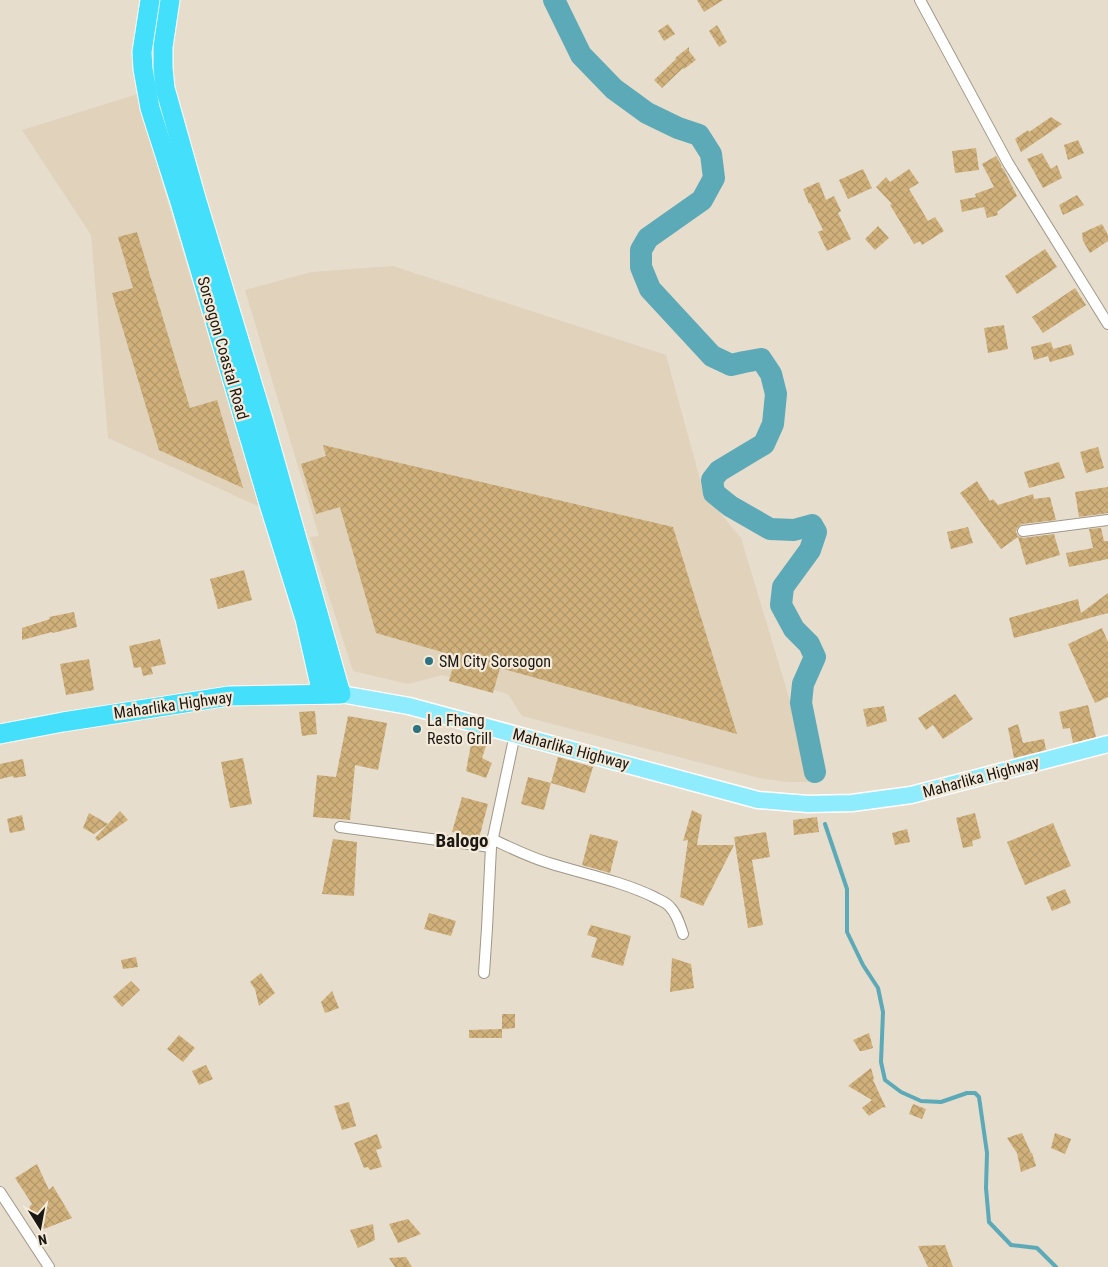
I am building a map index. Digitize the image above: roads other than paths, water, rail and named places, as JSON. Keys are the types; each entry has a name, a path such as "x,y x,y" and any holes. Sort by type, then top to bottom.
{"highway":[{"name":"Sorsogon Coastal Road","path":"150,0 142,52 150,108 305,618 322,694"},
{"name":"Sorsogon Coastal Road","path":"170,0 163,47 163,68 166,88 196,198 263,419 341,694"},
{"path":"145,31 166,29"},
{"name":"Maharlika Highway","path":"0,734 63,722 229,696 341,694"}],"main road":[{"name":"Maharlika Highway","path":"341,694 409,706 758,800 808,804 852,803 911,795 1108,744"}],"street":[{"path":"920,0 1008,163 1108,324"},
{"path":"1023,532 1108,520"},
{"path":"484,973 491,843 515,734"},
{"path":"340,827 491,843 548,863 621,884 662,900 670,906 677,916 683,934"},
{"path":"0,1192 49,1267"}],"waterway":[{"path":"554,0 581,55 614,89 647,113 678,128 699,135 711,154 714,178 702,200 648,238 641,250 641,267 650,289 712,356 731,365 761,359 771,374 776,394 773,424 764,444 719,471 712,480 714,493 730,506 770,529 794,530 812,525 816,532 810,550 783,587 781,605 794,629 809,644 815,657 803,684 801,703 815,772"},
{"path":"825,824 847,889 847,932 863,965 878,988 883,1012 881,1062 885,1080 901,1092 921,1101 941,1102 967,1093 975,1093 979,1097 987,1153 986,1188 989,1222 1011,1245 1037,1248 1056,1267"}],"place":[{"name":"SM City Sorsogon","path":"429,661"},
{"name":"La Fhang Resto Grill","path":"417,729"}],"district":[{"name":"Balogo","path":"462,840"}]}
